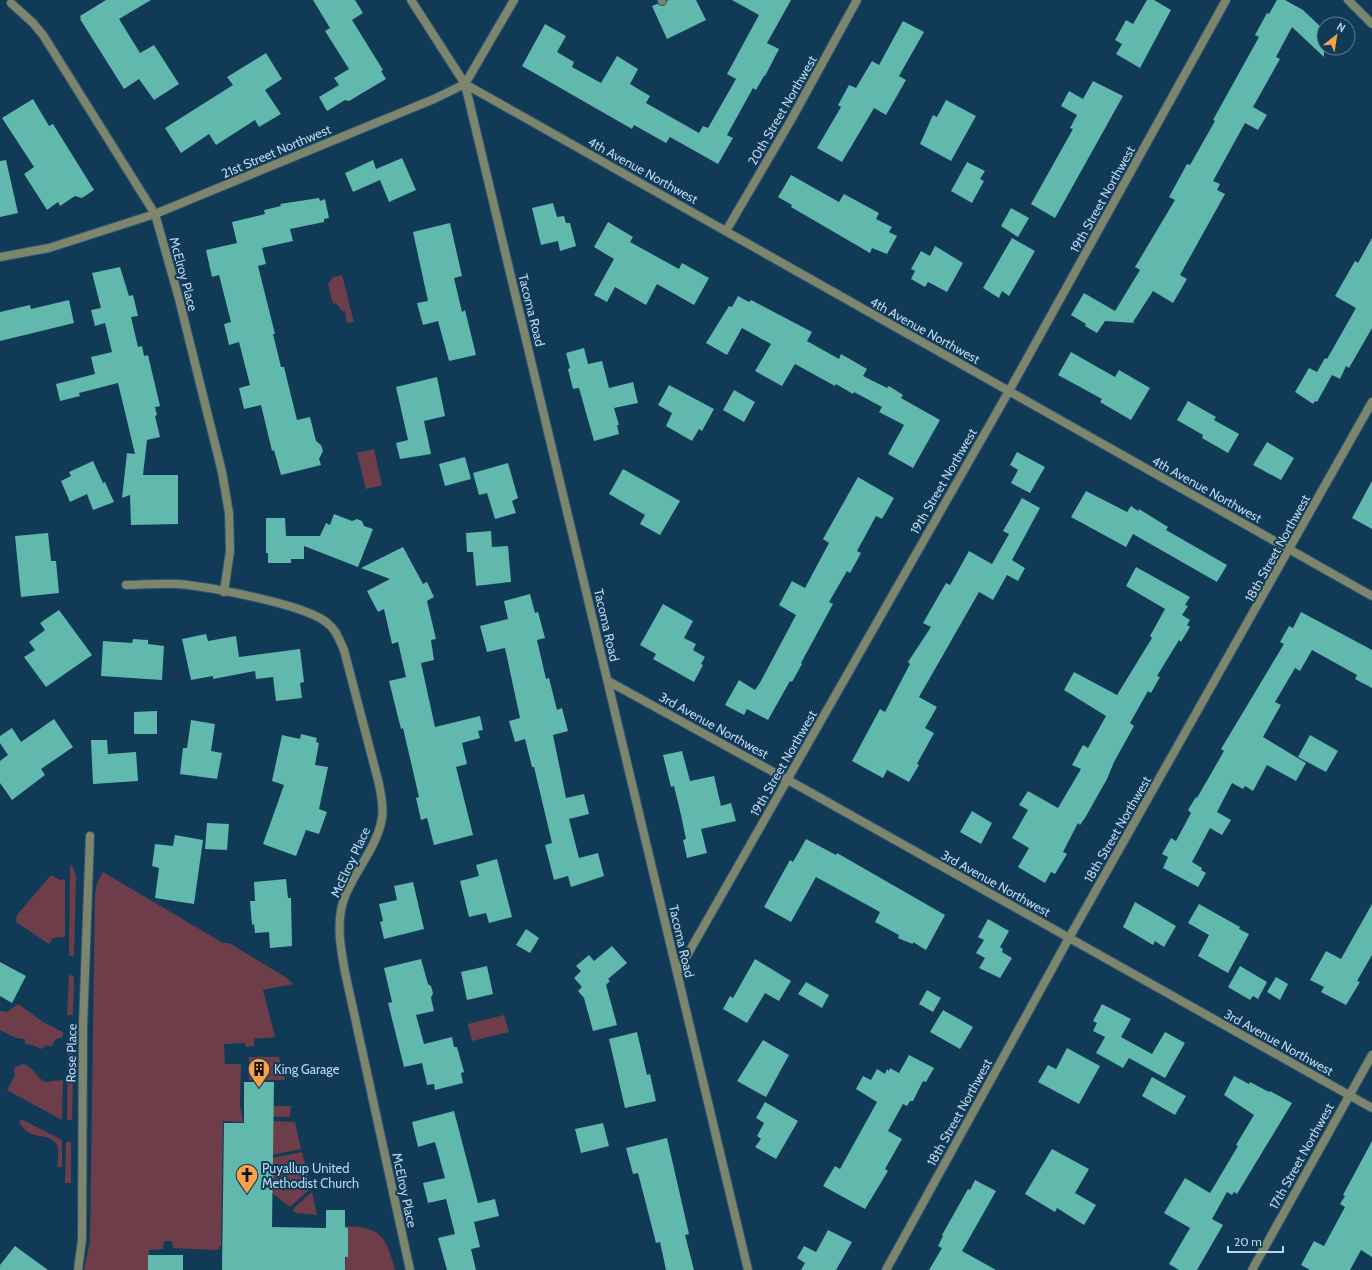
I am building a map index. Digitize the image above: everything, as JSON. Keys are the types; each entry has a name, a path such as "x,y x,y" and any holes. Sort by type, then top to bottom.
{"street":[{"name":"Tacoma Road","path":"411,0 466,84 748,1270"},
{"path":"466,84 514,0"},
{"name":"20th Street Northwest","path":"726,231 857,0"},
{"name":"19th Street Northwest","path":"677,973 1009,391 1226,0"},
{"path":"1348,0 1372,24"},
{"name":"McElroy Place","path":"12,3 23,12 43,35 155,214 179,299 222,472 229,513 230,551 224,592"},
{"name":"21st Street Northwest","path":"0,257 50,248 155,214 466,84"},
{"name":"4th Avenue Northwest","path":"466,84 1372,596"},
{"name":"18th Street Northwest","path":"886,1270 1069,938 1290,550 1372,402"},
{"name":"McElroy Place","path":"126,585 178,584 272,602 315,615 327,622 337,633 344,650 379,784 382,806 382,818 375,839 343,902 339,934 345,972 410,1270"},
{"name":"3rd Avenue Northwest","path":"608,681 788,779 1372,1108"},
{"name":"Rose Place","path":"78,1270 82,1239 84,1018 90,836"},
{"name":"17th Street Northwest","path":"1252,1270 1372,1055"}],"shaded area":[{"path":"342,275 354,322 347,323 345,311 342,311 336,303 333,304 328,284 333,277"},
{"path":"374,449 382,485 366,489 357,453"},
{"path":"70,864 74,869 76,876 74,957 69,955"},
{"path":"103,872 223,943 229,943 287,978 293,984 263,990 275,1037 254,1039 254,1046 246,1047 245,1043 224,1044 225,1064 241,1064 240,1106 243,1122 223,1121 221,1246 219,1246 219,1249 215,1250 173,1248 172,1241 164,1241 163,1249 149,1250 148,1270 84,1270 90,1241 95,894 97,883"},
{"path":"51,875 60,880 65,879 65,937 53,938 49,944 16,922 17,915"},
{"path":"69,975 74,976 73,1015 67,1015"},
{"path":"18,1004 43,1022 63,1032 63,1037 56,1039 51,1047 47,1045 41,1049 33,1045 25,1044 25,1039 16,1038 0,1030 0,1011 7,1012"},
{"path":"504,1015 509,1032 472,1041 468,1024"},
{"path":"68,1032 74,1032 72,1120 67,1120"},
{"path":"249,1057 279,1057 285,1080 249,1080"},
{"path":"24,1064 45,1082 63,1080 62,1120 7,1090 15,1075 15,1067"},
{"path":"274,1106 291,1106 290,1117 250,1116"},
{"path":"23,1120 62,1140 62,1167 57,1167 58,1148 55,1142 46,1137 34,1135 23,1128 19,1121"},
{"path":"272,1121 295,1122 301,1149 272,1155"},
{"path":"66,1142 71,1142 71,1183 65,1183"},
{"path":"302,1152 311,1188 290,1207 272,1193 272,1158"},
{"path":"312,1192 317,1215 296,1213 293,1211 294,1208"},
{"path":"345,1226 374,1231 380,1236 385,1241 395,1270 345,1270 348,1228"}],"building":[{"path":"106,0 151,0 119,19 140,53 154,45 179,84 154,100 139,79 124,89 80,19 80,16"},
{"path":"313,0 355,0 363,13 352,20 383,70 381,71 386,79 349,101 345,100 327,111 319,97 339,85 334,78 349,69 325,31 330,28"},
{"path":"668,0 696,0 706,20 667,39 652,6 657,4 664,6"},
{"path":"732,0 791,0 767,43 779,49 756,90 753,88 727,135 733,138 718,164 670,137 666,143 634,125 632,129 522,66 545,24 566,36 557,52 574,62 572,67 601,83 617,56 638,69 630,84 650,96 646,103 699,133 703,126 708,128 736,79 727,74 759,15"},
{"path":"1147,0 1154,0 1171,10 1140,68 1116,54 1122,44 1115,40 1126,20 1133,24"},
{"path":"1277,0 1285,0 1303,10 1316,22 1316,50 1292,27 1276,57 1280,59 1253,107 1267,115 1258,130 1245,123 1213,181 1220,184 1217,190 1225,194 1180,275 1187,279 1173,303 1153,291 1133,322 1135,323 1105,321 1097,333 1071,315 1084,293 1115,311 1140,270 1135,267 1175,200 1169,197 1187,164 1190,165 1215,121 1213,120 1259,37 1255,35 1267,13 1269,14"},
{"path":"903,21 924,32 899,76 906,80 886,115 874,108 842,162 817,148 841,107 838,105 849,85 856,88 872,61 879,65"},
{"path":"266,53 282,79 265,90 281,114 259,127 255,120 216,145 209,134 181,153 165,128 233,85 227,77"},
{"path":"1093,81 1123,96 1055,218 1031,204 1073,129 1070,128 1077,115 1061,106 1069,91 1083,99"},
{"path":"33,99 49,126 53,124 94,190 82,198 75,196 60,206 58,202 47,210 24,174 34,167 2,118"},
{"path":"946,100 976,116 951,161 920,144 933,115 937,117"},
{"path":"402,158 416,190 389,202 380,180 353,192 345,173 373,160 376,169"},
{"path":"6,160 18,213 0,217 0,161"},
{"path":"967,162 985,171 980,179 984,181 972,203 951,191"},
{"path":"791,175 839,202 844,194 879,213 876,219 892,227 889,232 897,236 887,254 872,248 870,253 791,207 792,205 778,197"},
{"path":"319,198 320,201 325,199 329,218 324,219 324,222 290,229 293,241 262,248 266,264 258,266 275,334 273,334 281,367 284,367 297,420 310,417 316,441 321,445 323,451 319,459 321,465 281,475 274,450 272,451 261,405 244,409 239,388 250,385 239,342 229,345 224,324 231,322 219,275 212,277 206,250 237,243 232,222 265,214 264,210 281,206 280,204"},
{"path":"553,203 557,217 564,216 566,223 570,223 576,246 560,251 558,241 541,245 532,208"},
{"path":"1011,208 1029,218 1018,237 1001,226"},
{"path":"608,222 633,237 630,242 679,269 682,263 709,278 694,305 657,284 646,305 615,287 607,302 594,295 614,259 594,247"},
{"path":"450,223 462,276 454,278 462,312 465,310 476,355 449,361 438,321 423,325 417,303 428,301 413,232"},
{"path":"1012,238 1035,251 1009,296 1002,291 999,298 983,288"},
{"path":"1372,238 1372,328 1349,368 1346,366 1340,379 1332,375 1317,402 1315,401 1313,404 1295,392 1309,368 1317,372 1325,358 1327,359 1356,308 1335,296 1355,261 1358,263"},
{"path":"935,246 963,263 947,292 928,282 925,287 911,279 915,271 911,269 921,251 930,256"},
{"path":"120,267 129,296 133,295 138,316 131,317 138,347 142,346 144,356 148,355 160,406 155,407 157,415 155,416 160,437 147,440 143,475 178,475 178,524 131,525 130,495 122,498 127,453 135,454 118,383 79,393 80,396 60,401 56,384 95,374 91,357 112,352 105,323 95,326 91,310 101,308 92,273"},
{"path":"738,296 749,302 751,300 812,332 807,341 839,359 841,354 867,369 863,376 887,388 889,386 903,395 901,398 940,420 913,468 888,454 904,425 879,412 882,407 854,392 853,394 836,384 835,386 795,364 782,386 755,371 771,344 742,328 727,355 706,343 729,306 732,307"},
{"path":"69,300 74,323 0,341 0,312 30,305 31,309"},
{"path":"584,348 588,364 602,361 609,388 633,382 638,403 614,408 619,425 617,425 619,434 594,441 579,388 573,389 566,353"},
{"path":"1071,352 1115,377 1119,370 1150,388 1131,420 1100,402 1102,399 1058,375"},
{"path":"437,377 445,416 424,421 431,454 400,459 396,443 408,440 396,387"},
{"path":"669,385 714,409 702,431 699,429 692,441 666,426 672,413 658,405"},
{"path":"734,390 755,402 744,422 723,410"},
{"path":"1188,401 1216,417 1214,420 1239,434 1228,453 1202,438 1203,435 1177,420"},
{"path":"1267,442 1294,458 1281,480 1253,465"},
{"path":"1017,452 1045,467 1030,493 1011,483 1018,470 1010,465"},
{"path":"465,457 471,479 445,486 439,464"},
{"path":"93,461 114,502 93,510 87,494 70,502 61,481 71,476 69,472"},
{"path":"508,463 518,498 512,501 516,513 495,519 487,493 479,495 473,473"},
{"path":"623,469 680,501 660,535 640,524 645,515 609,494"},
{"path":"858,477 894,498 882,519 876,516 857,551 861,553 850,573 847,571 829,602 833,604 792,682 790,681 768,720 747,709 744,715 725,705 739,680 755,690 761,681 796,615 779,605 792,581 805,588 829,543 823,539"},
{"path":"1372,481 1372,529 1352,518"},
{"path":"1086,491 1127,512 1131,506 1138,511 1139,509 1168,527 1166,530 1227,565 1217,582 1133,534 1126,547 1071,517"},
{"path":"1022,498 1040,508 1012,560 1025,568 1018,581 1007,575 993,600 979,592 919,697 937,707 925,728 934,733 909,782 887,770 883,778 852,761 880,709 885,712 910,664 908,662 931,627 923,623 946,583 950,585 969,551 992,564 1009,534 1003,531"},
{"path":"334,514 352,521 357,519 362,521 364,526 373,529 358,567 304,546 304,559 291,559 291,563 268,563 268,553 266,553 266,518 285,518 286,536 320,536 326,523 330,525"},
{"path":"491,531 492,547 508,546 511,582 476,586 473,552 467,552 466,533"},
{"path":"48,533 51,561 56,561 59,593 21,597 15,536"},
{"path":"403,547 423,584 427,582 434,597 427,601 436,639 431,640 434,660 421,663 435,727 480,716 483,730 478,731 480,738 462,743 467,764 456,767 473,835 434,845 427,818 421,820 416,798 419,797 403,728 401,729 389,681 406,677 398,642 392,644 384,609 378,612 367,591 390,579 361,568"},
{"path":"1136,567 1190,597 1185,605 1188,606 1182,615 1190,620 1187,625 1190,627 1181,642 1179,640 1157,676 1160,677 1151,693 1148,691 1130,723 1134,726 1114,762 1107,779 1085,818 1080,825 1078,823 1063,852 1067,854 1055,874 1051,872 1045,883 1018,867 1029,848 1012,838 1028,810 1019,805 1028,791 1058,808 1081,769 1072,765 1083,745 1088,748 1106,716 1064,690 1074,672 1117,695 1152,638 1150,636 1165,609 1126,586"},
{"path":"530,594 535,613 538,612 545,638 537,640 546,679 549,678 557,710 562,708 568,731 553,735 566,798 584,794 589,814 569,819 579,858 598,853 604,876 571,887 568,876 554,880 545,845 552,843 534,767 532,767 525,739 515,742 509,721 520,718 505,648 487,652 480,626 508,619 504,601"},
{"path":"663,604 693,621 684,638 696,644 693,650 705,657 701,664 703,665 694,682 653,659 656,654 640,645"},
{"path":"59,610 92,655 46,687 24,657 35,650 29,642 45,630 40,623"},
{"path":"1301,612 1372,650 1372,688 1355,679 1357,675 1312,650 1300,671 1295,668 1275,702 1281,705 1263,737 1306,763 1296,781 1267,765 1253,791 1245,786 1243,789 1232,783 1217,812 1231,820 1222,835 1210,828 1192,862 1202,868 1201,870 1206,873 1198,887 1163,868 1168,857 1162,854 1171,838 1176,841 1191,813 1188,810 1196,797 1197,798 1224,751 1221,749 1284,644 1280,642 1289,626 1293,628"},
{"path":"206,634 208,641 236,636 239,657 300,649 304,682 300,683 302,698 276,701 273,677 256,679 255,671 213,679 213,676 191,680 182,639"},
{"path":"133,639 148,640 148,644 164,646 162,680 101,676 103,641 132,643"},
{"path":"157,711 157,734 134,734 134,712"},
{"path":"54,719 73,747 41,769 45,775 12,800 0,783 0,761 8,755 0,743 0,736 12,728 21,742"},
{"path":"191,720 215,724 211,751 222,753 217,779 180,774 183,748 187,748"},
{"path":"301,734 317,738 316,742 319,743 315,765 328,767 319,809 327,812 319,834 306,830 296,856 263,844 284,785 272,781 282,735 300,739"},
{"path":"1310,735 1338,751 1326,772 1298,757"},
{"path":"91,740 107,740 108,754 136,752 138,781 93,784"},
{"path":"682,751 690,781 714,776 721,806 731,803 736,821 701,829 707,853 687,858 683,840 686,839 681,815 674,786 671,787 663,755"},
{"path":"972,811 992,823 981,844 960,832"},
{"path":"207,823 229,824 227,850 205,849"},
{"path":"175,835 203,840 194,904 155,898 159,868 152,866 155,844 173,846"},
{"path":"806,839 836,855 837,853 945,915 926,950 913,942 913,944 898,938 899,935 875,922 880,912 816,877 791,922 764,907 790,860 793,862"},
{"path":"497,859 512,917 489,923 486,913 469,917 460,881 479,876 476,865"},
{"path":"286,879 288,898 291,898 292,946 270,948 269,932 255,933 254,924 252,925 250,901 255,901 254,882"},
{"path":"413,882 424,929 384,939 380,922 383,921 379,904 397,900 394,886"},
{"path":"1135,902 1176,926 1164,947 1155,941 1153,945 1123,927"},
{"path":"1199,904 1240,927 1239,929 1249,934 1228,973 1198,956 1209,935 1188,923"},
{"path":"1372,904 1372,955 1357,981 1360,982 1346,1005 1321,992 1324,987 1310,980 1326,951 1341,959"},
{"path":"988,919 1009,931 1000,947 1003,949 1002,952 1012,958 1000,978 979,968 985,958 976,953 984,940 978,937"},
{"path":"526,929 539,938 530,953 516,945"},
{"path":"612,946 627,963 608,979 610,981 606,985 617,1025 593,1031 584,998 578,991 582,987 574,978 581,971 576,966 589,955 594,961"},
{"path":"421,959 428,984 431,986 433,993 431,998 434,1011 416,1015 424,1044 452,1037 454,1047 457,1047 464,1072 461,1073 463,1083 435,1090 434,1084 427,1085 422,1063 404,1067 388,1003 392,1002 384,968"},
{"path":"755,959 791,981 779,1001 765,993 747,1023 723,1009 730,996 733,998"},
{"path":"0,962 26,976 12,1003 0,996"},
{"path":"487,966 493,994 467,1000 461,972"},
{"path":"1240,966 1267,982 1258,999 1253,996 1250,1000 1228,987"},
{"path":"1276,977 1288,984 1280,1000 1267,992"},
{"path":"806,982 829,995 822,1008 798,994"},
{"path":"927,990 941,998 933,1012 919,1004"},
{"path":"1102,1004 1131,1019 1121,1037 1152,1054 1165,1032 1185,1043 1165,1078 1129,1058 1123,1068 1096,1053 1105,1037 1093,1031 1097,1023 1093,1021"},
{"path":"943,1010 973,1027 960,1049 930,1032"},
{"path":"637,1032 647,1075 650,1074 656,1101 625,1108 609,1039"},
{"path":"763,1040 789,1055 766,1097 737,1081"},
{"path":"1067,1048 1100,1066 1079,1104 1038,1082 1048,1065 1056,1069"},
{"path":"909,1055 934,1068 926,1082 923,1081 913,1101 910,1101 907,1106 903,1104 888,1131 902,1139 885,1169 888,1171 865,1209 823,1186 835,1166 840,1169 877,1102 856,1089 863,1076 871,1080 877,1069 885,1074 887,1069 889,1071 890,1068 899,1073"},
{"path":"1234,1076 1249,1084 1250,1082 1269,1092 1270,1091 1292,1103 1237,1194 1234,1192 1232,1195 1227,1192 1212,1219 1223,1225 1197,1270 1179,1270 1169,1264 1190,1228 1164,1213 1185,1178 1210,1193 1238,1146 1236,1145 1254,1115 1224,1095"},
{"path":"1152,1077 1186,1096 1175,1115 1142,1096"},
{"name":"Puyallup United Methodist Church","path":"244,1082 274,1082 272,1227 326,1228 326,1210 345,1210 345,1227 348,1228 348,1257 345,1257 345,1270 222,1270 224,1123 244,1123"},
{"path":"765,1102 798,1121 776,1159 755,1147 761,1139 757,1136 764,1123 756,1118"},
{"path":"454,1111 478,1203 495,1199 499,1216 474,1222 480,1247 471,1249 476,1270 447,1270 438,1238 455,1234 446,1199 428,1203 423,1183 445,1178 435,1142 418,1147 412,1122"},
{"path":"603,1123 609,1146 581,1153 575,1129"},
{"path":"667,1138 689,1234 685,1235 694,1270 666,1270 660,1242 656,1243 638,1173 633,1174 626,1148"},
{"path":"1372,1141 1372,1257 1361,1250 1350,1270 1310,1270 1301,1265 1314,1241 1324,1246 1345,1207 1340,1204 1345,1196 1343,1195"},
{"path":"1052,1149 1089,1169 1075,1193 1096,1205 1084,1225 1057,1208 1055,1212 1025,1194"},
{"path":"975,1180 996,1191 962,1251 996,1270 929,1270 942,1248 938,1246 943,1236 942,1235 968,1189 970,1190"},
{"path":"828,1230 852,1242 836,1270 801,1270 805,1263 797,1258 804,1246 816,1252"},
{"path":"15,1246 48,1270 0,1270 0,1265"},
{"path":"148,1255 183,1255 183,1270 148,1270"}],"place":[{"name":"King Garage","path":"259,1088"},
{"name":"Puyallup United Methodist Church","path":"247,1194"}]}
